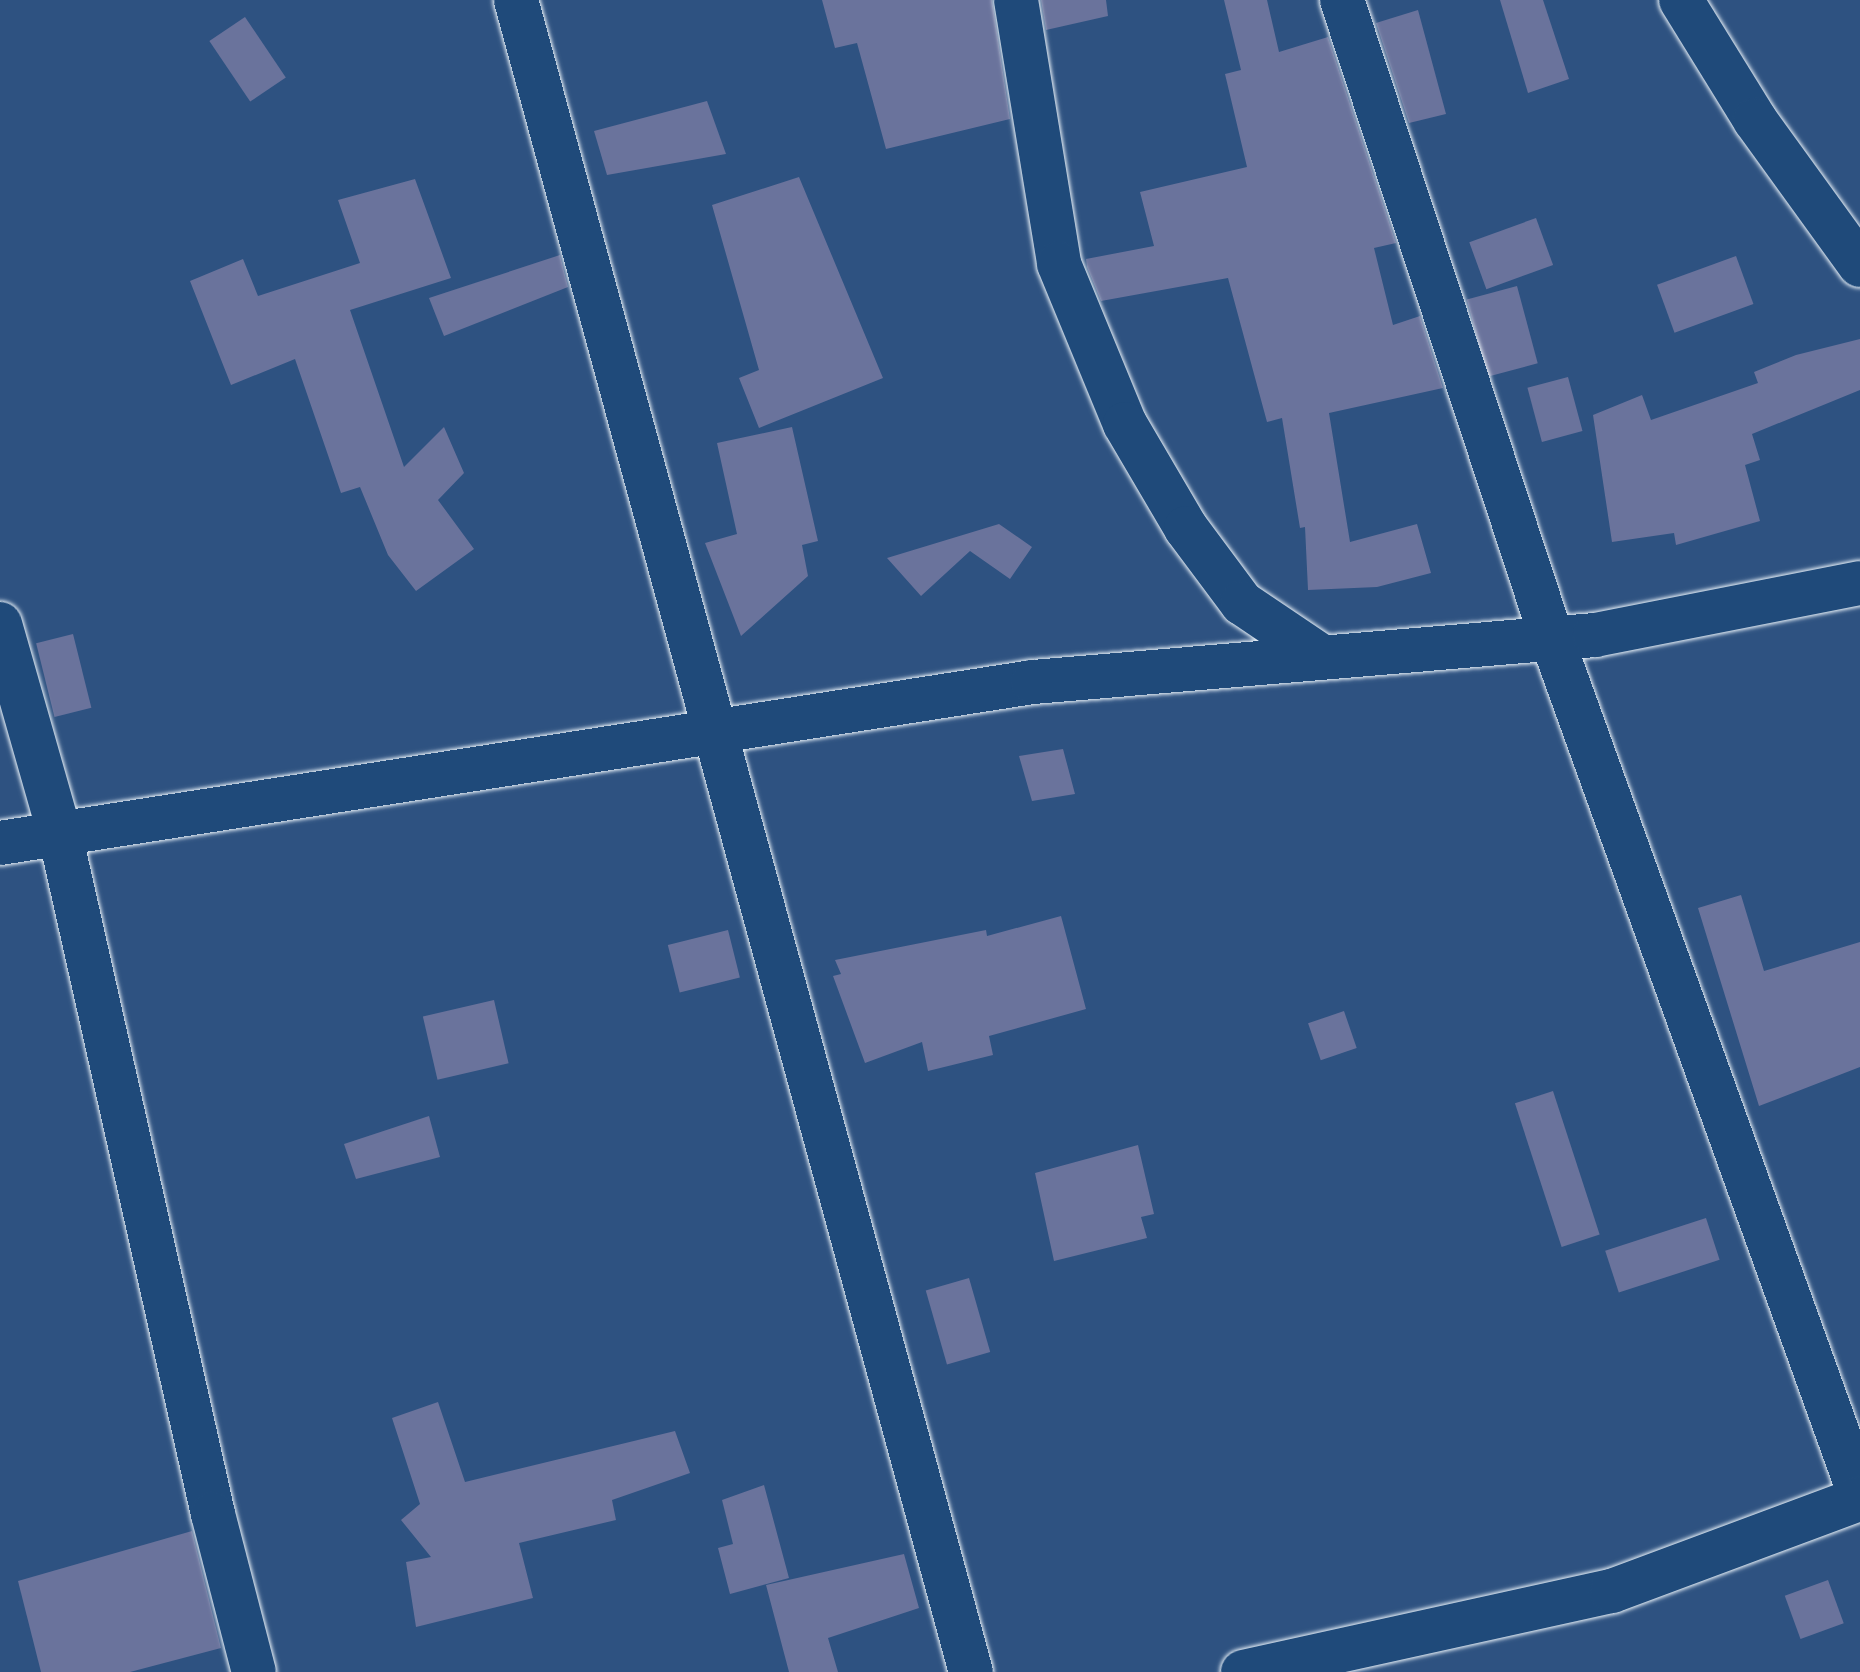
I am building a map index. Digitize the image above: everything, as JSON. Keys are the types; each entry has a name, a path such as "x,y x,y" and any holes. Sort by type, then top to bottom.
{"street":[{"path":"516,0 971,1672"},
{"path":"1016,0 1059,264 1125,424 1186,528 1242,603 1322,657"},
{"path":"1243,1672 1327,1662 1612,1591 1860,1497 1552,639 1342,0"},
{"path":"1681,0 1755,120 1860,265"},
{"path":"0,843 1033,682 1552,639 1860,583"},
{"path":"0,624 60,834 254,1672"}],"building":[{"path":"822,0 992,0 1010,119 886,149 857,43 835,48"},
{"path":"1041,0 1106,0 1108,16 1046,30"},
{"path":"1224,0 1267,0 1279,52 1328,37 1396,243 1374,248 1393,325 1420,316 1443,388 1329,413 1350,542 1417,524 1431,573 1377,587 1308,590 1305,527 1300,528 1282,418 1267,422 1228,278 1101,301 1087,267 1086,259 1154,246 1140,192 1247,167 1225,74 1241,70"},
{"path":"1500,0 1543,0 1569,79 1528,93"},
{"path":"1418,10 1446,114 1409,123 1376,23"},
{"path":"245,17 286,78 250,102 209,41"},
{"path":"707,101 726,154 607,175 594,131"},
{"path":"799,177 883,378 759,428 739,378 759,370 712,205"},
{"path":"415,179 451,278 350,310 404,467 444,427 464,473 438,500 474,549 416,591 388,555 360,487 341,493 295,359 231,385 190,281 243,259 258,296 360,263 338,200"},
{"path":"1536,218 1553,265 1486,289 1469,242"},
{"path":"560,255 568,287 444,336 429,298"},
{"path":"1736,256 1753,304 1675,333 1657,285"},
{"path":"1517,286 1538,363 1487,377 1467,299"},
{"path":"1860,339 1860,390 1752,434 1760,460 1745,465 1760,521 1676,545 1674,533 1612,542 1593,415 1642,395 1651,420 1758,383 1754,372 1796,355"},
{"path":"1568,377 1582,431 1542,442 1527,388"},
{"path":"792,427 818,541 802,545 808,576 741,636 705,543 737,534 717,443"},
{"path":"999,524 1032,547 1010,579 970,551 921,596 887,558"},
{"path":"73,634 91,708 55,717 36,643"},
{"path":"1063,749 1075,794 1032,801 1019,756"},
{"path":"1741,895 1764,971 1860,942 1860,1067 1759,1106 1698,908"},
{"path":"1061,916 1086,1009 989,1036 993,1055 928,1071 922,1042 865,1063 833,976 841,974 835,960 986,930 987,936"},
{"path":"728,930 740,978 680,993 668,945"},
{"path":"494,1000 509,1063 437,1080 423,1016"},
{"path":"1344,1011 1357,1048 1321,1060 1308,1023"},
{"path":"1553,1091 1600,1235 1562,1247 1515,1103"},
{"path":"429,1116 440,1157 356,1179 344,1144"},
{"path":"1138,1145 1154,1214 1141,1217 1147,1238 1054,1261 1035,1173"},
{"path":"1706,1218 1720,1260 1619,1293 1605,1251"},
{"path":"969,1278 990,1352 947,1364 926,1290"},
{"path":"438,1402 465,1482 675,1431 690,1473 612,1500 616,1520 519,1543 533,1598 416,1627 406,1562 431,1557 401,1520 420,1504 392,1418"},
{"path":"764,1485 789,1578 730,1594 718,1548 733,1544 722,1500"},
{"path":"192,1531 221,1648 130,1672 41,1672 18,1581"},
{"path":"904,1554 919,1608 828,1638 838,1672 789,1672 766,1585"},
{"path":"1828,1580 1844,1623 1801,1639 1785,1596"}]}
